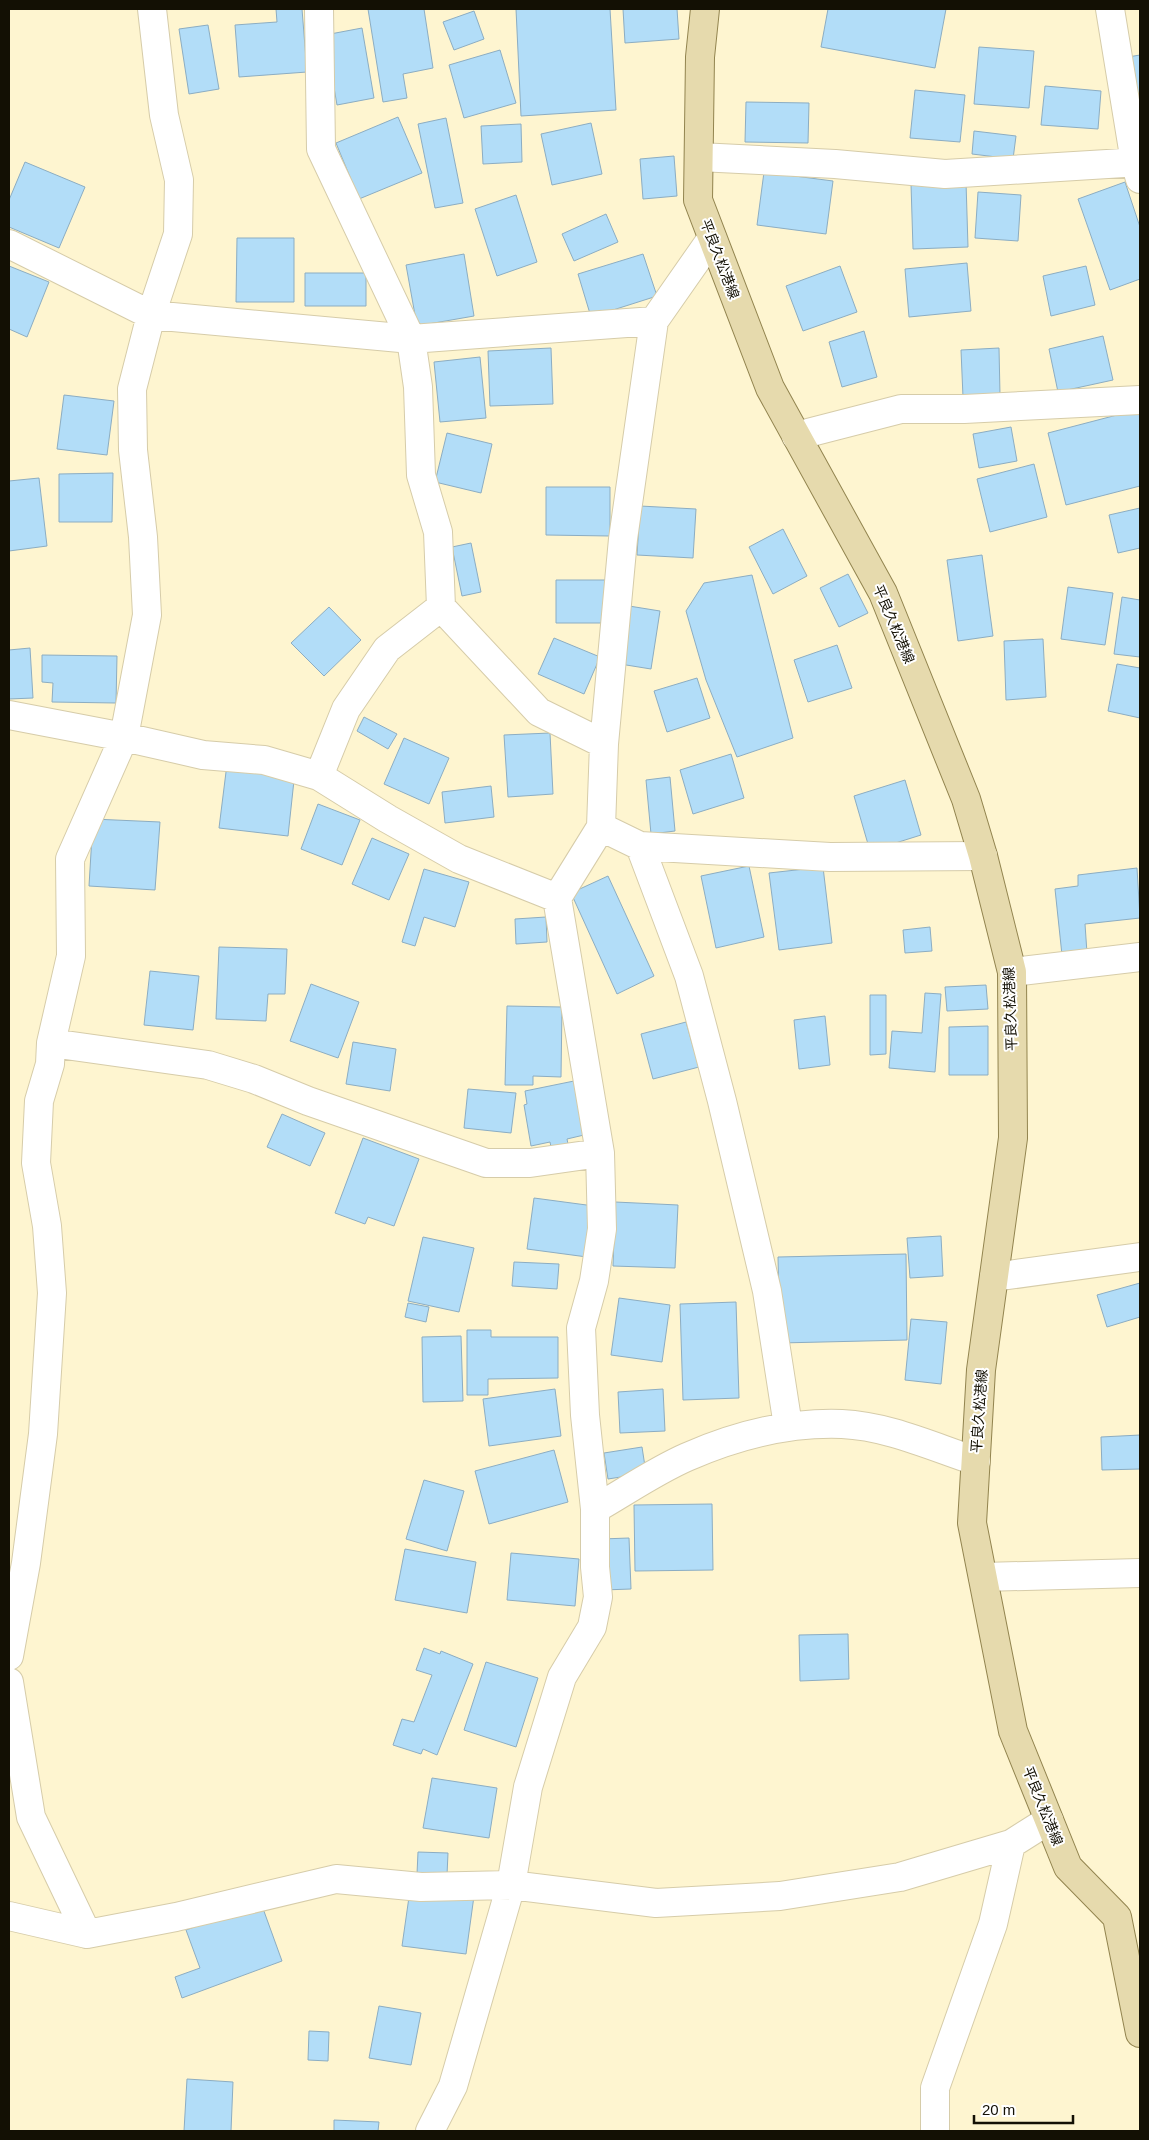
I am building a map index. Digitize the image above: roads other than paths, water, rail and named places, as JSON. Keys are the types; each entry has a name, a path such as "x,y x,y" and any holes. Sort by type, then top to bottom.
{"main road":[{"name":"平良久松港線","path":"705,9 700,57 698,200 770,388 883,593 966,800 983,856 1012,972 1013,1138 981,1370 972,1523 1013,1730 1068,1867 1118,1917 1140,2033"}],"street":[{"path":"9,1656 26,1563 43,1434 52,1293 47,1226 36,1163 40,1100 50,1064 51,1043 71,956 70,859 124,737 147,615 143,537 133,450 132,389 151,315 178,234 179,180 164,115 152,9"},
{"path":"319,9 320,149 411,339 418,387 421,475 438,532 441,606 539,712 604,744"},
{"path":"698,157 835,164 945,174 1138,168 1110,9"},
{"path":"430,2131 453,2086 511,1886 528,1787 562,1676 592,1627 598,1597 595,1567 595,1509 585,1415 581,1328 594,1280 602,1229 600,1152 557,898 601,827 604,744 623,539 654,321 712,238"},
{"path":"9,244 151,315 411,339 654,321"},
{"path":"796,436 901,409 964,409 1140,400"},
{"path":"319,776 346,709 387,649 441,606"},
{"path":"9,715 124,737 203,756 264,760 319,776 459,859 557,898"},
{"path":"601,827 640,846 830,857 983,856"},
{"path":"640,846 688,976 722,1101 767,1291 788,1426"},
{"path":"1012,972 1140,957"},
{"path":"51,1043 208,1065 254,1079 308,1101 486,1164 530,1163 600,1152"},
{"path":"994,1277 1140,1257"},
{"path":"595,1509 687,1457 734,1441 788,1426 843,1424 891,1432 976,1462"},
{"path":"983,1576 1140,1573"},
{"path":"9,1682 31,1817 87,1934"},
{"path":"9,1916 87,1934 176,1917 336,1878 421,1887 511,1886 656,1903 780,1896 900,1877 1011,1844 1049,1820"},
{"path":"935,2131 935,2088 993,1924 1011,1844"}]}
